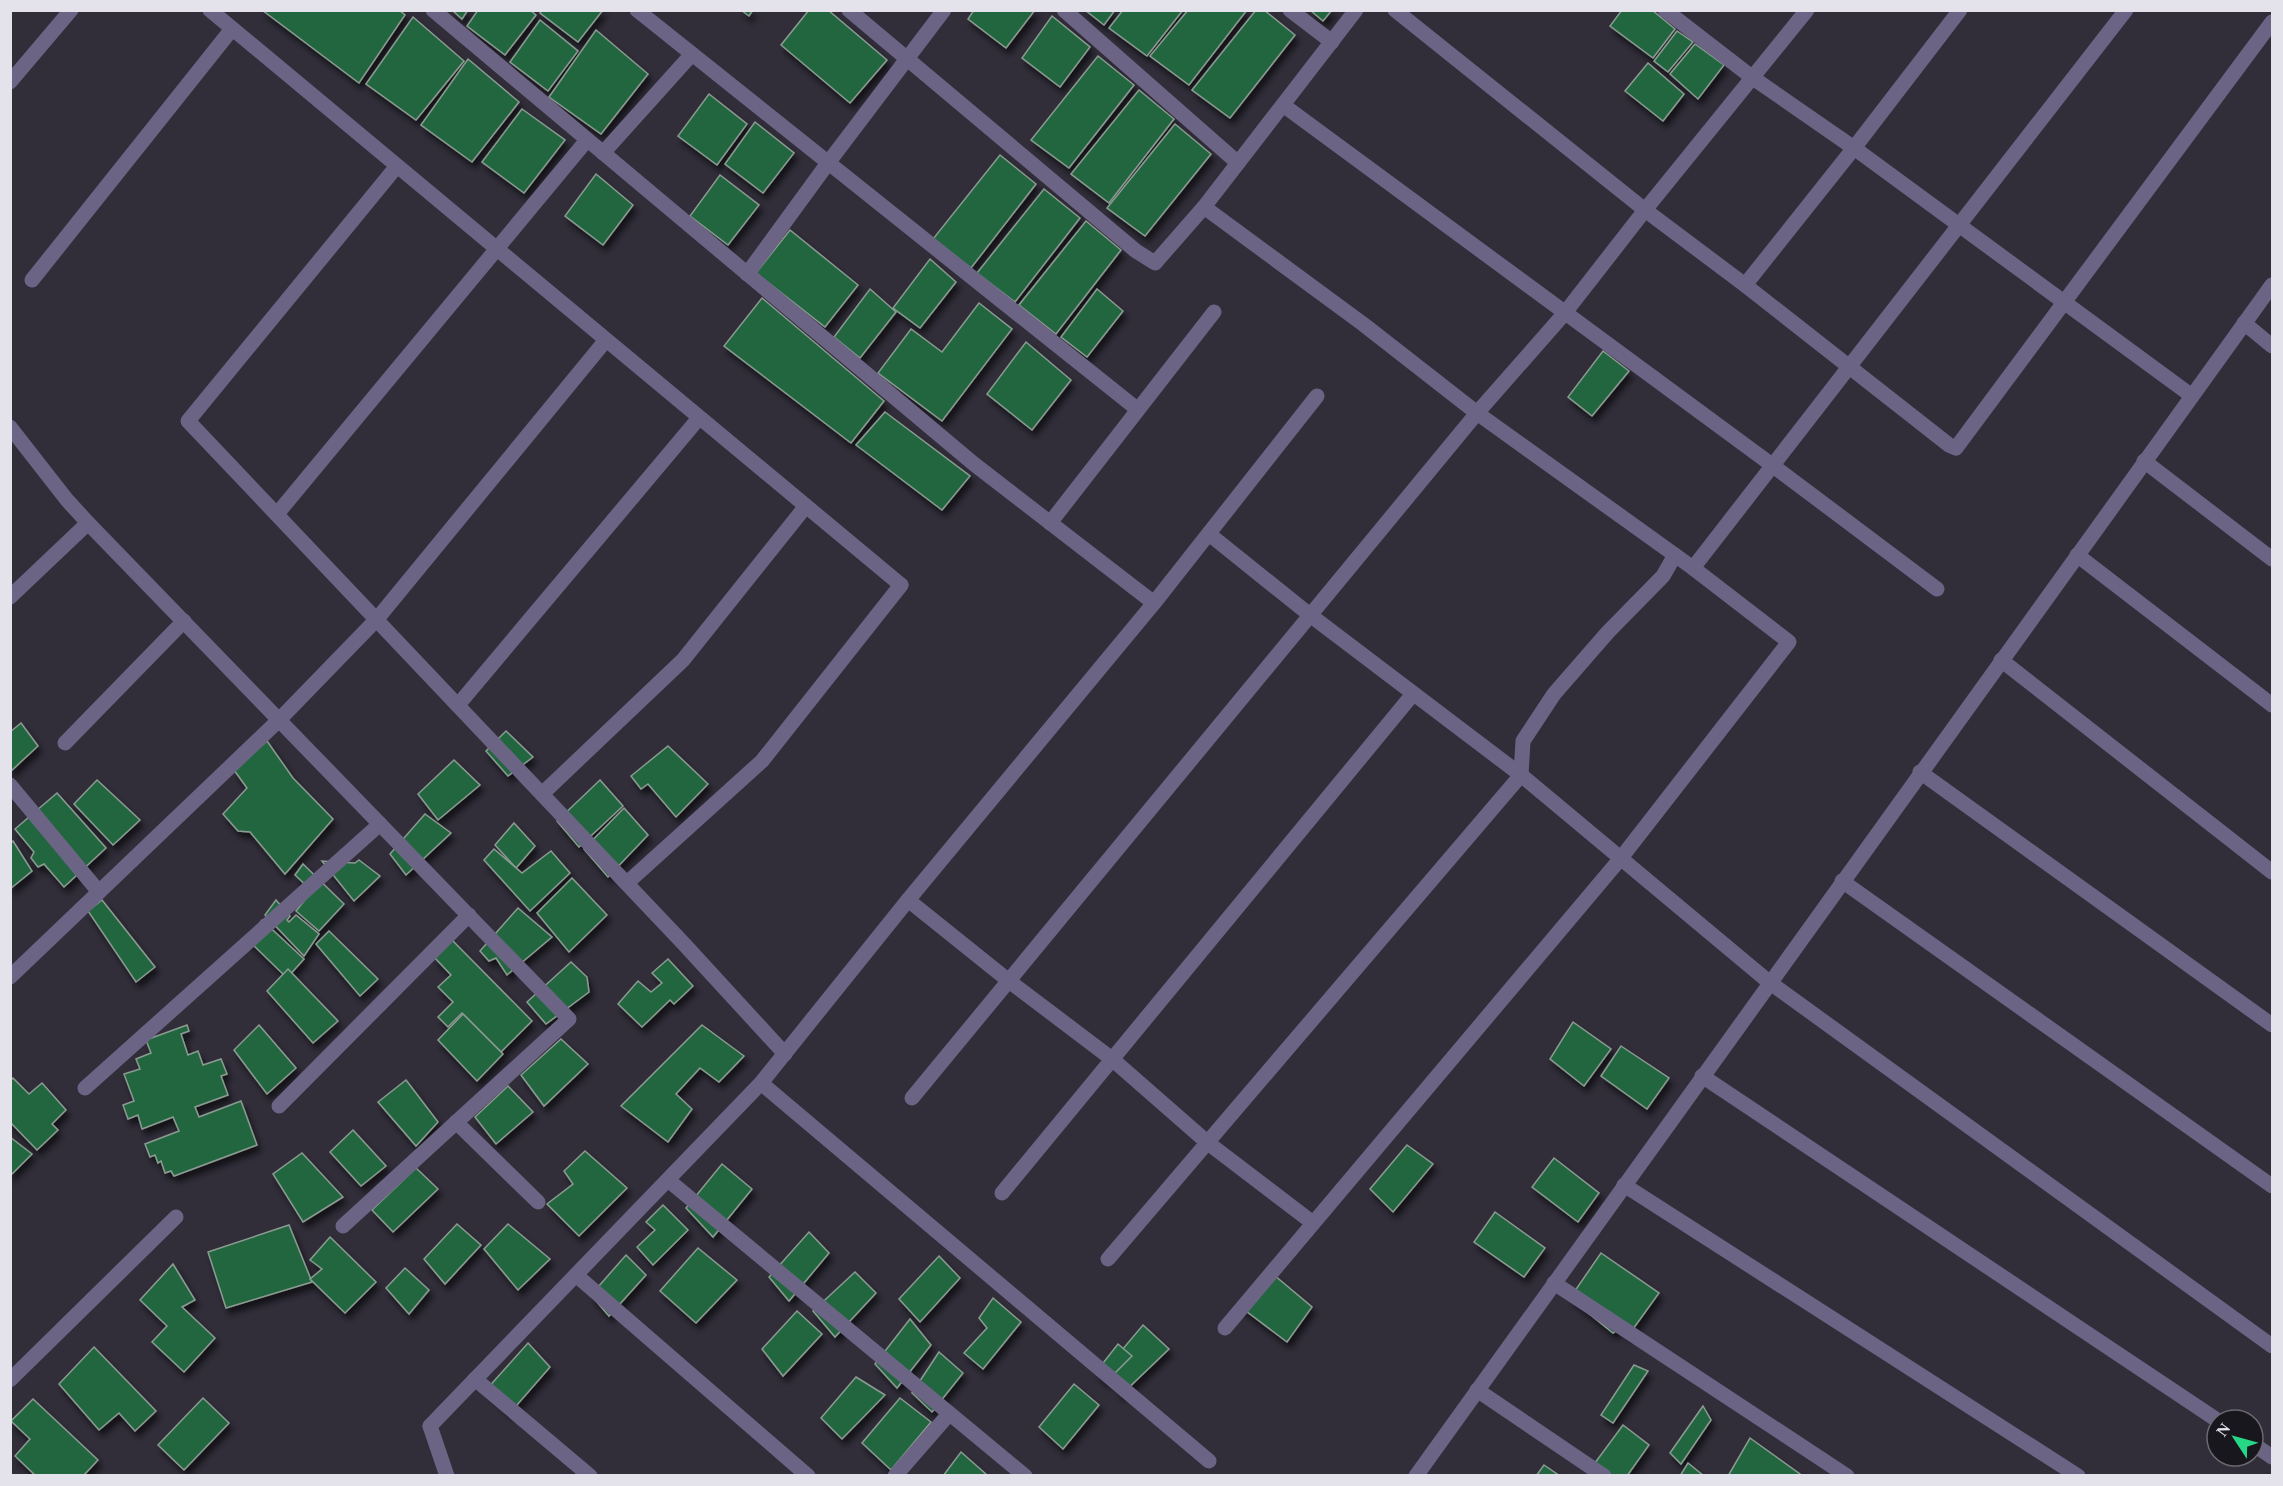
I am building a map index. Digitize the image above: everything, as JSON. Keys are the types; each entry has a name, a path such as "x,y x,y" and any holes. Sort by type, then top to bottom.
{"street":[{"path":"10,82 71,10"},
{"path":"210,10 901,585 762,760 627,883"},
{"path":"433,10 974,464 1154,603"},
{"path":"637,10 1137,410"},
{"path":"849,10 1136,251 1155,263 1204,207 1356,10"},
{"path":"747,274 944,10"},
{"path":"1064,10 1238,163"},
{"path":"1290,10 1332,42"},
{"path":"1395,10 1645,210 1745,285 1949,445 1956,448 2272,22"},
{"path":"1665,10 1753,78 1854,148 2192,396"},
{"path":"912,1098 1477,413 1564,314 1807,10"},
{"path":"1745,285 1960,10"},
{"path":"1693,568 2126,10"},
{"path":"32,280 232,29"},
{"path":"603,153 692,54"},
{"path":"1283,105 1564,314 1773,465 1937,589"},
{"path":"277,514 587,140"},
{"path":"398,166 188,421 627,883 785,1053"},
{"path":"1204,207 1364,324 1477,413 1693,568 1789,642 1621,858 1225,1328"},
{"path":"1416,1476 2272,285"},
{"path":"1050,523 1214,312"},
{"path":"2244,323 2272,346"},
{"path":"11,974 279,720 377,619 606,340"},
{"path":"447,1476 430,1426 761,1083 908,900 1154,603 1317,396"},
{"path":"458,705 699,418"},
{"path":"10,427 88,523 569,1019 343,1226"},
{"path":"2144,461 2272,559"},
{"path":"542,794 683,660 806,506"},
{"path":"10,597 88,523"},
{"path":"1209,534 1310,615 1521,775 1769,982 2272,1346"},
{"path":"1108,1259 1521,775 1523,741 1554,694 1608,632 1663,576 1675,555"},
{"path":"2077,555 2272,705"},
{"path":"66,743 184,621"},
{"path":"2001,660 2272,872"},
{"path":"1002,1192 1413,694"},
{"path":"1920,772 2272,1025"},
{"path":"10,785 99,892"},
{"path":"85,1088 380,824"},
{"path":"1842,881 2272,1186"},
{"path":"908,900 1112,1059 1208,1143 1313,1223"},
{"path":"279,1106 469,915"},
{"path":"1702,1076 2205,1412"},
{"path":"761,1083 1209,1461"},
{"path":"456,1122 538,1202"},
{"path":"668,1180 1025,1476"},
{"path":"1624,1185 2078,1476"},
{"path":"10,1380 176,1217"},
{"path":"576,1275 808,1476"},
{"path":"1554,1283 1847,1476"},
{"path":"475,1379 590,1476"},
{"path":"1477,1390 1604,1476"},
{"path":"895,1476 949,1414"}],"building":[{"path":"262,10 399,10 405,15 359,83"},
{"path":"452,10 468,10 462,19"},
{"path":"478,10 530,10 536,15 505,55 467,26"},
{"path":"542,10 603,10 578,42 540,13"},
{"path":"741,10 753,10 749,16"},
{"path":"809,10 828,10 887,60 850,103 781,45"},
{"path":"974,10 1035,10 1006,48 968,19"},
{"path":"1085,10 1115,10 1104,25"},
{"path":"1123,10 1183,10 1147,56 1109,28"},
{"path":"1188,10 1247,10 1189,85 1150,56"},
{"path":"1256,10 1264,10 1295,35 1230,118 1192,90"},
{"path":"1310,10 1332,10 1323,21"},
{"path":"1622,10 1652,10 1675,29 1653,58 1610,26"},
{"path":"1052,16 1090,47 1060,87 1022,58"},
{"path":"413,17 464,61 416,120 366,84"},
{"path":"540,20 578,51 548,91 510,62"},
{"path":"596,30 648,74 601,134 549,97"},
{"path":"1677,31 1693,42 1668,72 1654,61"},
{"path":"1695,44 1724,65 1698,99 1670,74"},
{"path":"1098,56 1134,85 1069,168 1031,140"},
{"path":"468,59 519,102 472,162 421,125"},
{"path":"1648,63 1684,94 1663,121 1625,91"},
{"path":"1139,90 1174,119 1109,203 1071,174"},
{"path":"709,94 747,124 717,165 678,136"},
{"path":"522,109 565,140 524,193 482,162"},
{"path":"755,122 794,153 763,193 725,164"},
{"path":"1175,124 1211,154 1145,236 1107,208"},
{"path":"1000,155 1036,184 971,268 933,239"},
{"path":"596,174 633,205 603,245 565,216"},
{"path":"720,175 759,205 728,245 690,216"},
{"path":"1044,189 1080,218 1015,302 977,273"},
{"path":"1086,221 1121,250 1056,334 1019,305"},
{"path":"790,230 858,285 825,327 756,273"},
{"path":"930,259 956,282 920,328 893,308"},
{"path":"870,289 896,312 860,358 834,337"},
{"path":"1097,289 1123,311 1087,357 1061,337"},
{"path":"762,298 884,401 851,443 724,346"},
{"path":"979,303 1012,329 942,421 878,373 911,329 942,352"},
{"path":"1026,342 1071,380 1032,430 987,394"},
{"path":"1603,351 1629,371 1592,416 1568,397"},
{"path":"885,412 970,476 942,510 856,445"},
{"path":"21,723 38,746 10,772 10,732"},
{"path":"506,731 533,757 508,776 486,751"},
{"path":"267,741 293,778 333,819 285,874 250,832 238,831 223,814 247,788 234,770"},
{"path":"668,746 708,784 676,817 648,784 641,789 631,776"},
{"path":"454,760 480,785 438,820 418,794"},
{"path":"97,780 140,820 113,845 74,804"},
{"path":"600,780 623,806 579,847 557,821"},
{"path":"57,793 106,848 64,887 44,864 38,867 31,858 34,852 15,829"},
{"path":"624,808 648,835 608,877 584,849"},
{"path":"425,814 451,833 406,875 390,854"},
{"path":"514,823 535,846 516,868 495,845"},
{"path":"13,841 32,871 10,889 10,844"},
{"path":"494,849 522,873 551,851 570,873 530,911 484,860"},
{"path":"359,860 380,876 354,901 322,861 355,863"},
{"path":"303,864 344,904 319,931 296,911 312,891 295,875"},
{"path":"572,878 607,915 569,952 537,913"},
{"path":"102,900 155,967 136,982 88,911"},
{"path":"276,900 290,916 287,920 289,922 296,915 319,934 304,956 265,915"},
{"path":"518,908 552,937 507,975 496,958 489,961 480,951"},
{"path":"262,920 304,959 287,978 247,939"},
{"path":"329,931 378,979 360,996 316,944"},
{"path":"452,940 532,1021 501,1052 462,1013 448,1027 438,1017 453,1002 438,987 451,975 434,957"},
{"path":"668,959 693,986 674,1004 670,1000 642,1027 618,1004 638,981 651,992 662,983 652,973"},
{"path":"571,962 587,977 589,992 546,1024 527,1002"},
{"path":"288,969 338,1021 313,1043 267,991"},
{"path":"463,1014 503,1054 477,1081 438,1040"},
{"path":"1573,1022 1611,1049 1584,1086 1550,1059"},
{"path":"187,1025 189,1031 181,1034 188,1055 198,1051 203,1065 221,1059 227,1074 221,1076 228,1095 195,1107 199,1117 241,1101 257,1145 174,1176 171,1171 165,1173 161,1161 158,1163 155,1155 150,1157 145,1144 179,1131 173,1117 142,1129 138,1115 128,1119 123,1105 134,1101 124,1074 140,1069 136,1059 151,1053 146,1040"},
{"path":"259,1025 296,1068 267,1094 234,1050"},
{"path":"702,1025 744,1056 719,1082 700,1068 676,1094 692,1109 668,1142 621,1106"},
{"path":"561,1039 588,1064 544,1106 521,1075"},
{"path":"1621,1046 1669,1078 1647,1109 1601,1076"},
{"path":"13,1078 29,1094 42,1083 66,1110 52,1124 58,1130 37,1150 10,1122 10,1081"},
{"path":"406,1080 438,1122 416,1146 378,1102"},
{"path":"508,1086 533,1112 496,1144 475,1117"},
{"path":"353,1130 386,1166 361,1186 330,1152"},
{"path":"10,1137 32,1154 10,1176"},
{"path":"1407,1145 1433,1164 1393,1212 1370,1189"},
{"path":"585,1151 627,1188 579,1236 547,1204 573,1184 564,1171"},
{"path":"302,1153 343,1197 303,1222 273,1174"},
{"path":"1554,1158 1599,1193 1578,1222 1532,1187"},
{"path":"722,1164 752,1189 713,1237 686,1208"},
{"path":"416,1168 438,1189 393,1232 372,1210"},
{"path":"663,1205 688,1230 653,1265 637,1247 655,1230 646,1222"},
{"path":"1495,1212 1545,1248 1524,1277 1474,1242"},
{"path":"457,1224 481,1245 445,1284 424,1259"},
{"path":"508,1224 550,1259 518,1290 484,1249"},
{"path":"289,1225 312,1282 226,1308 208,1252"},
{"path":"809,1232 829,1253 789,1301 769,1277"},
{"path":"330,1237 376,1282 345,1313 310,1279 322,1269 310,1260"},
{"path":"698,1248 737,1280 696,1323 660,1291"},
{"path":"1601,1253 1659,1293 1628,1336 1621,1327 1613,1333 1570,1298"},
{"path":"626,1255 646,1275 609,1316 591,1295"},
{"path":"939,1256 960,1278 920,1322 899,1299"},
{"path":"173,1264 195,1300 182,1307 215,1338 184,1372 152,1342 167,1326 140,1300"},
{"path":"405,1268 429,1290 409,1314 386,1288"},
{"path":"855,1272 876,1293 835,1337 813,1311"},
{"path":"1274,1275 1312,1307 1287,1342 1238,1305"},
{"path":"993,1298 1021,1322 983,1369 964,1353 987,1328 979,1318"},
{"path":"797,1311 822,1334 783,1376 762,1349"},
{"path":"910,1319 931,1345 897,1388 875,1364"},
{"path":"1143,1325 1169,1349 1121,1395 1106,1369"},
{"path":"528,1343 550,1367 510,1413 486,1390"},
{"path":"1118,1344 1132,1356 1106,1382 1096,1372"},
{"path":"94,1347 156,1411 135,1431 119,1413 99,1430 59,1384"},
{"path":"939,1352 963,1373 932,1412 912,1393"},
{"path":"1634,1365 1648,1371 1613,1423 1601,1415"},
{"path":"856,1377 885,1395 842,1439 821,1418"},
{"path":"1074,1384 1099,1405 1063,1449 1039,1427"},
{"path":"203,1398 229,1423 184,1470 158,1445"},
{"path":"900,1398 931,1422 891,1470 862,1443"},
{"path":"33,1399 98,1460 83,1476 36,1476 15,1456 30,1439 11,1421"},
{"path":"1703,1406 1711,1420 1681,1464 1670,1453"},
{"path":"1623,1425 1649,1445 1627,1476 1594,1476 1589,1471"},
{"path":"1750,1438 1800,1474 1799,1476 1728,1476"},
{"path":"961,1452 987,1475 943,1476"},
{"path":"1688,1463 1704,1476 1680,1476"},
{"path":"1544,1465 1560,1476 1536,1476"}]}
